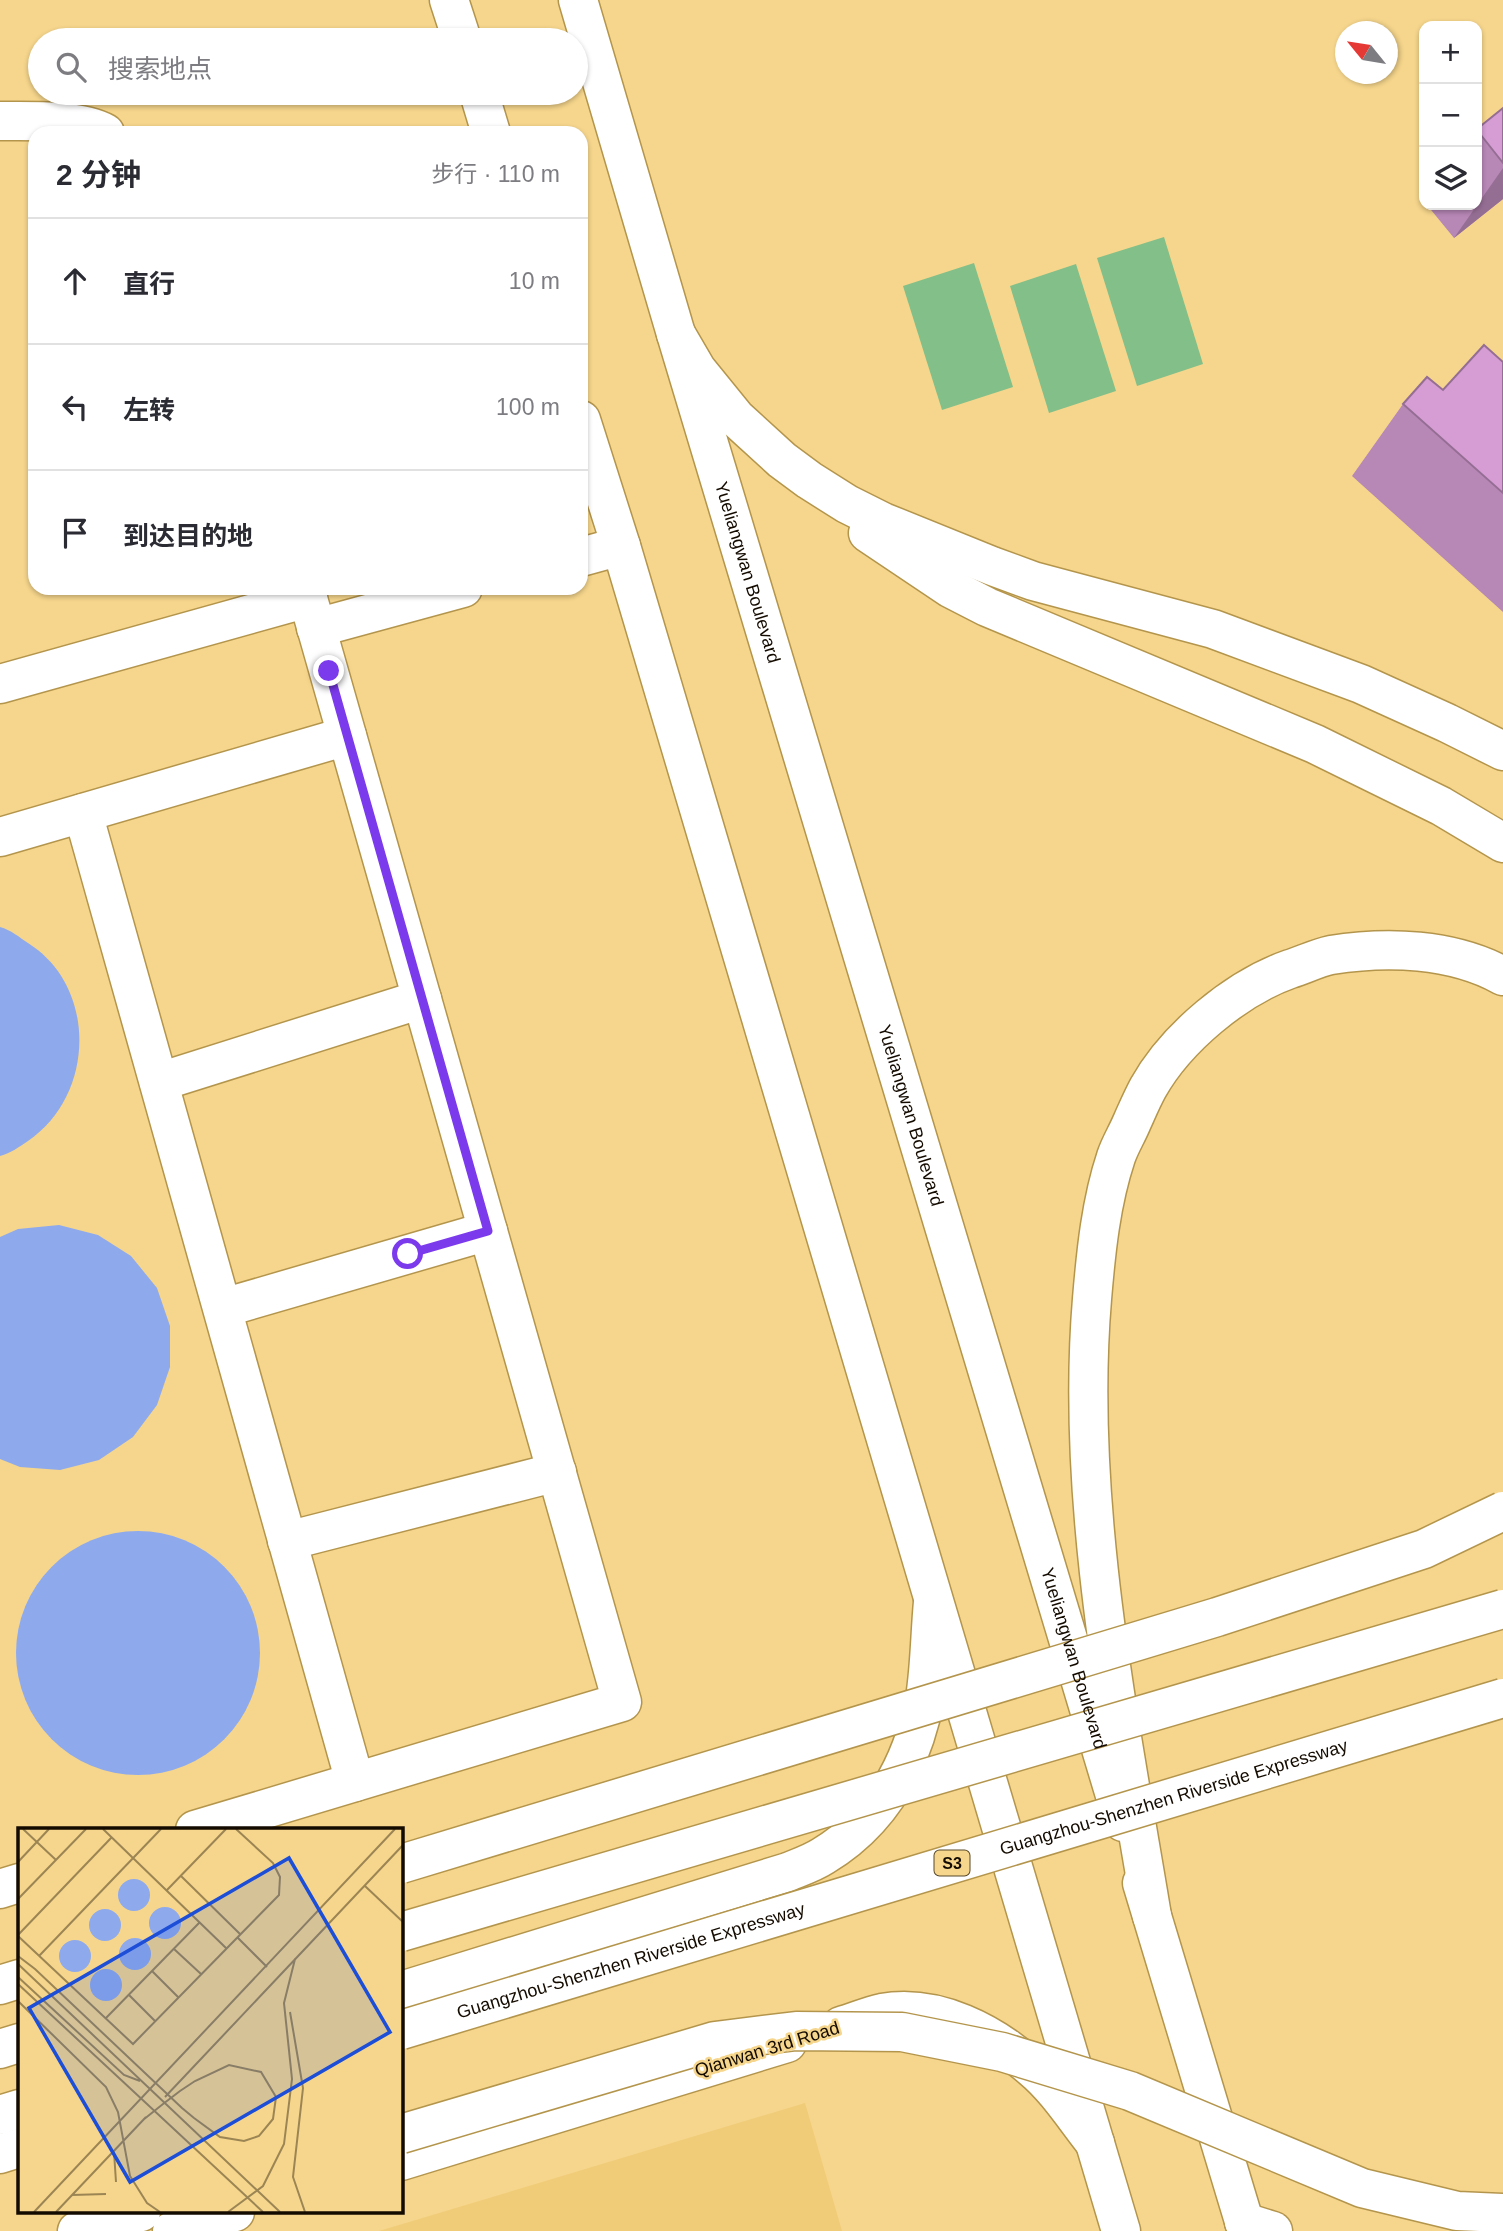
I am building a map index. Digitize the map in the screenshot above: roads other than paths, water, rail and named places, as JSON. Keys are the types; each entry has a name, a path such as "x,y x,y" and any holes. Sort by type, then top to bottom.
{"main road":[{"path":"450,0 458,28"},
{"name":"Yueliangwan Boulevard","path":"578,0 586,28"},
{"name":"Yueliangwan Boulevard","path":"588,34 1152,1916 1255,2228"},
{"path":"483,105 489,126"},
{"path":"0,121 42,121 80,126"},
{"path":"676,334 697,370 736,418 782,460 847,504 883,522 1033,581 1213,629 1361,684 1503,751"},
{"path":"588,442 1121,2231"},
{"path":"809,480 864,531 950,588 1031,627 1315,744 1441,806 1503,843"},
{"path":"588,555 621,546"},
{"path":"0,684 310,605 400,595"},
{"path":"202,1828 622,1702 310,605"},
{"path":"0,836 347,736"},
{"path":"83,813 355,1782"},
{"path":"1152,1916 1121,1732 1099,1567 1089,1433 1089,1336 1097,1241 1116,1156 1149,1086 1181,1044 1224,1005 1278,974 1328,956 1387,950 1444,955 1503,976"},
{"path":"159,1082 422,999"},
{"path":"223,1308 488,1231"},
{"path":"288,1541 556,1472"},
{"path":"402,1864 1280,1597 1424,1549 1503,1511"},
{"path":"402,1991 788,1872 821,1857 848,1839 872,1815 905,1766 925,1696 933,1602"},
{"path":"402,1931 1503,1609"},
{"name":"Guangzhou-Shenzhen Riverside Expressway","path":"402,2030 1503,1698"},
{"path":"0,1889 18,1883"},
{"path":"0,1985 18,1979"},
{"name":"Qianwan 3rd Road","path":"402,2161 882,2013 911,2011 937,2015 970,2027 1001,2044 1034,2069 1095,2143"},
{"path":"402,2134 715,2040 796,2031 902,2032 1002,2052 1130,2091 1362,2188 1457,2210 1503,2213"},
{"path":"0,2049 18,2043"},
{"path":"0,2115 18,2109"},
{"path":"0,2154 18,2148"},
{"path":"77,2231 134,2214"},
{"path":"172,2231 227,2214"}],"water":[{"path":"0,927 18,936 51,962 67,986 76,1013 79,1042 76,1070 66,1097 50,1121 28,1141 0,1156"},
{"path":"59,1225 98,1235 131,1256 157,1288 170,1326 170,1367 157,1405 133,1437 99,1460 60,1470 20,1467 0,1459 0,1237 18,1229"},
{"path":"138,1531 185,1541 206,1552 224,1567 239,1585 250,1606 260,1653 250,1700 239,1721 224,1739 206,1754 185,1765 138,1775 91,1765 70,1754 52,1739 37,1721 26,1700 16,1653 26,1606 37,1585 52,1567 70,1552 91,1541"}]}
